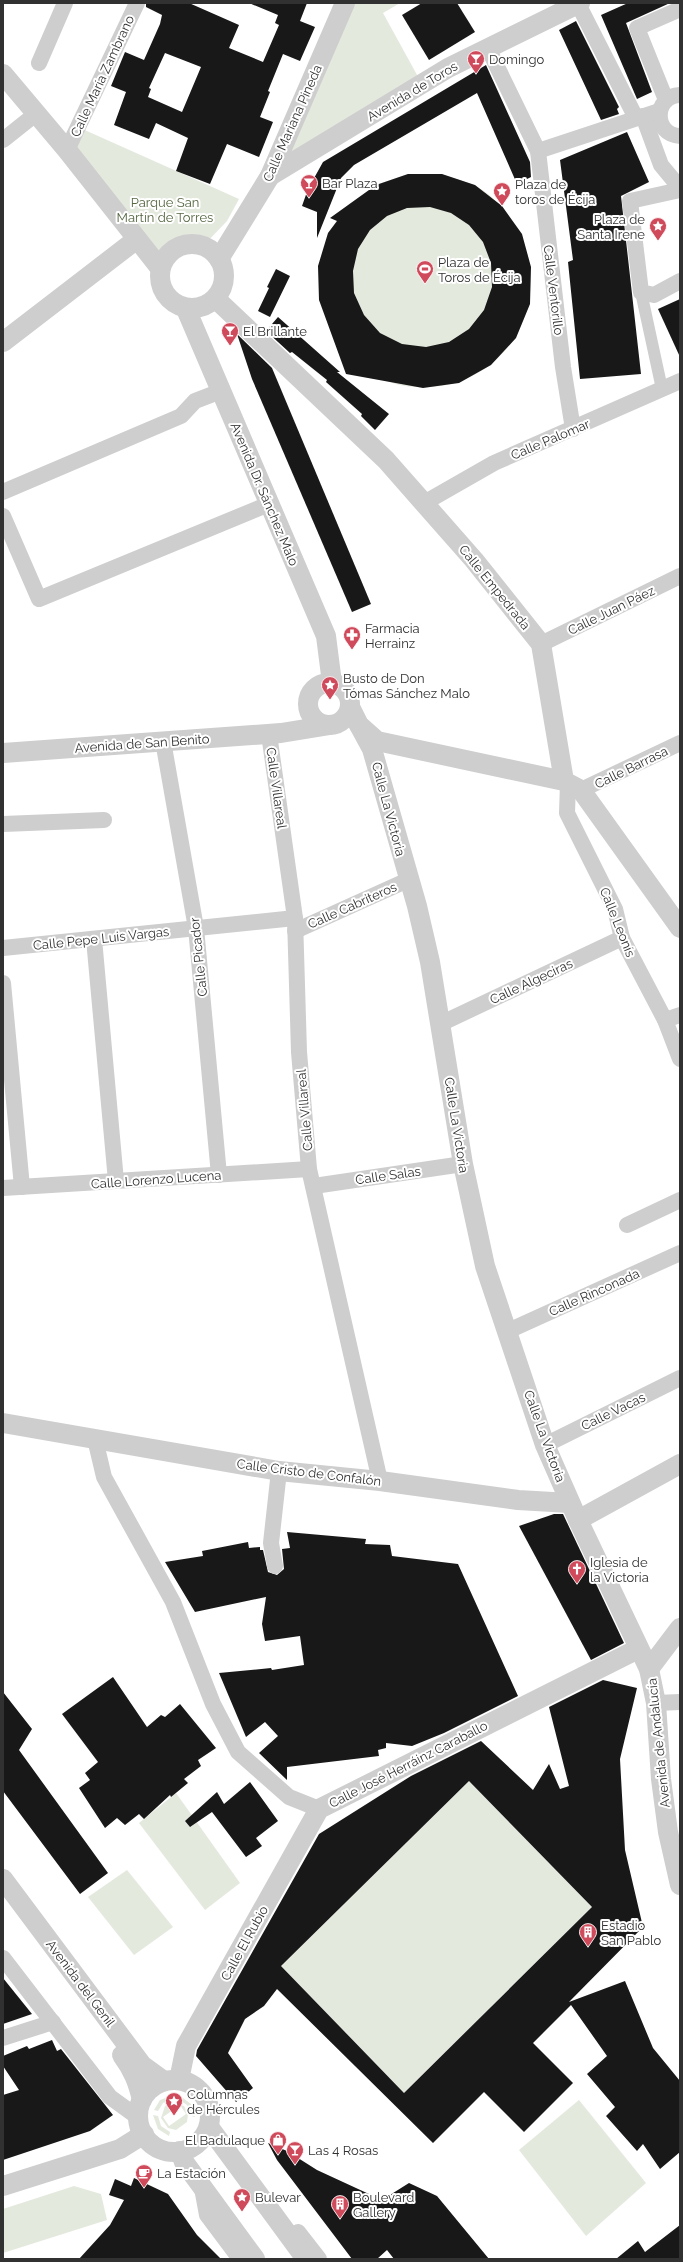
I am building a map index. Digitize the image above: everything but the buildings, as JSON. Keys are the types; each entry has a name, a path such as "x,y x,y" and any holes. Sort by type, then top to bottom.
{"street":[{"path":"39,63 65,3"},
{"name":"Calle María Zambrano","path":"67,150 137,3"},
{"name":"Calle Mariana Pineda","path":"219,259 270,176 345,3"},
{"path":"579,4 640,117 661,165 680,189 630,201 641,292 662,389"},
{"name":"Avenida de Toros","path":"270,176 448,68 579,4"},
{"path":"661,165 675,135 660,124 668,102 637,28 680,9"},
{"name":"Calle Ventorillo","path":"488,48 538,151 563,368 573,429"},
{"path":"3,74 67,150 160,268"},
{"path":"538,151 640,117 668,102"},
{"path":"3,140 37,113"},
{"path":"3,342 137,239"},
{"path":"192,244 203,246 212,251 219,259 224,269 222,290 216,299 207,306 197,309 186,309 176,305 168,299 162,290 159,279 160,268 164,258 172,250 182,245 192,244"},
{"path":"641,292 654,295 680,281"},
{"name":"Calle Empedrada","path":"216,299 386,460 474,560 541,644 571,785 677,917"},
{"name":"Avenida Dr. Sánchez Malo","path":"186,309 326,636 332,683"},
{"name":"Calle Palomar","path":"424,503 494,463 680,381"},
{"path":"3,492 181,416 196,401 221,390"},
{"path":"3,516 39,599 270,504"},
{"name":"Calle Juan Páez","path":"541,644 680,576"},
{"path":"332,683 344,689 348,694 350,707 343,720 330,725 316,720 309,708 310,695 319,686 332,683"},
{"name":"Calle La Victoria","path":"350,707 372,749 430,962 463,1164 485,1266 545,1445 574,1511"},
{"path":"275,733 309,708"},
{"name":"Avenida de San Benito","path":"3,753 275,733 330,725"},
{"path":"359,725 377,740 571,785"},
{"name":"Calle Villareal","path":"275,733 295,924 299,1052 310,1169 380,1481"},
{"name":"Calle Picador","path":"163,741 196,928 218,1175"},
{"name":"Calle Barrasa","path":"571,785 680,743"},
{"name":"Calle Leonís","path":"571,785 567,813 616,909 622,938 665,1020 680,1058"},
{"path":"3,824 104,820"},
{"name":"Calle Cabriteros","path":"295,924 408,880"},
{"name":"Calle Pepe Luis Vargas","path":"3,948 196,928 295,924"},
{"name":"Calle Algeciras","path":"440,1024 622,938"},
{"path":"94,939 116,1181"},
{"path":"3,983 22,1187"},
{"path":"665,1020 680,1015"},
{"name":"Calle Salas","path":"314,1186 463,1164"},
{"name":"Calle Lorenzo Lucena","path":"3,1188 310,1169"},
{"path":"627,1225 680,1200"},
{"name":"Calle Rinconada","path":"508,1331 680,1253"},
{"name":"Calle Vacas","path":"545,1445 680,1378"},
{"name":"Calle Cristo de Confalón","path":"3,1422 279,1471 380,1481 518,1500 574,1511"},
{"name":"Calle José Herráinz Caraballo","path":"95,1439 104,1476 173,1602 213,1704 238,1752 289,1797 319,1809 638,1649"},
{"path":"574,1511 680,1464"},
{"path":"275,1566 271,1543 279,1471"},
{"name":"Avenida de Andalucía","path":"574,1511 638,1649 649,1669 656,1703 665,1809 680,1885"},
{"path":"649,1669 680,1628"},
{"path":"656,1703 680,1702"},
{"name":"Calle El Rubio","path":"171,2081 186,2046 319,1809"},
{"name":"Avenida del Genil","path":"3,1879 142,2065 171,2081"},
{"name":"Avenida del Genil","path":"3,1899 132,2069 138,2081 142,2118"},
{"path":"3,1958 110,2097 142,2118 160,2148 170,2151 180,2151 198,2143 209,2126 210,2111 205,2096 189,2083 171,2081 151,2089 142,2118 120,2149 3,2186"},
{"path":"3,2038 53,2022"},
{"path":"209,2126 231,2160 306,2259"},
{"path":"180,2151 184,2162 255,2259"},
{"path":"231,2160 250,2169 319,2259"},
{"path":"202,2187 207,2215 240,2259"}],"green space":[{"path":"345,3 400,3 383,13 422,84 270,176"},
{"name":"Parque San Martín de Torres","path":"78,127 239,199 227,221 203,246 182,246 177,248 165,258 67,150"},
{"name":"Plaza de Toros de Écija","path":"408,174 449,177 479,188 489,195 499,204 511,219 524,244 530,271 529,297 522,322 510,345 492,364 469,378 441,386 414,387 400,385 379,377 356,363 328,233 348,205 376,185"},
{"path":"469,1781 592,1907 404,2093 281,1966"},
{"path":"176,1793 240,1883 205,1910 139,1823"},
{"path":"127,1870 173,1927 134,1955 88,1897"},
{"path":"174,2095 174,2099 163,2103 158,2111 154,2110 160,2100"},
{"path":"179,2095 191,2104 195,2117 191,2116 187,2105 178,2099"},
{"path":"579,2100 646,2183 586,2236 519,2150"},
{"path":"172,2102 184,2106 188,2114 187,2122 176,2130 168,2128 161,2118 165,2106","holes":["180,2105 186,2114 169,2126 163,2117"]},
{"path":"153,2115 158,2116 161,2126 170,2132 169,2136 158,2129"},
{"path":"74,2186 101,2194 107,2220 3,2253 3,2209"}],"place":[{"name":"Domingo","path":"476,74"},
{"name":"Bar Plaza","path":"309,198"},
{"name":"Plaza de toros de Écija","path":"502,206"},
{"name":"Plaza de Santa Irene","path":"658,241"},
{"name":"Plaza de Toros de Écija","path":"425,284"},
{"name":"El Brillante","path":"230,346"},
{"name":"Farmacia Herrainz","path":"352,650"},
{"name":"Busto de Don Tómas Sánchez Malo","path":"330,700"},
{"name":"Iglesia de la Victoria","path":"577,1584"},
{"name":"Estadio San Pablo","path":"588,1947"},
{"name":"Columnas de Hércules","path":"174,2116"},
{"name":"El Badulaque","path":"278,2155"},
{"name":"Las 4 Rosas","path":"295,2165"},
{"name":"La Estación","path":"144,2188"},
{"name":"Bulevar","path":"242,2212"},
{"name":"Boulevard Gallery","path":"340,2219"}]}
